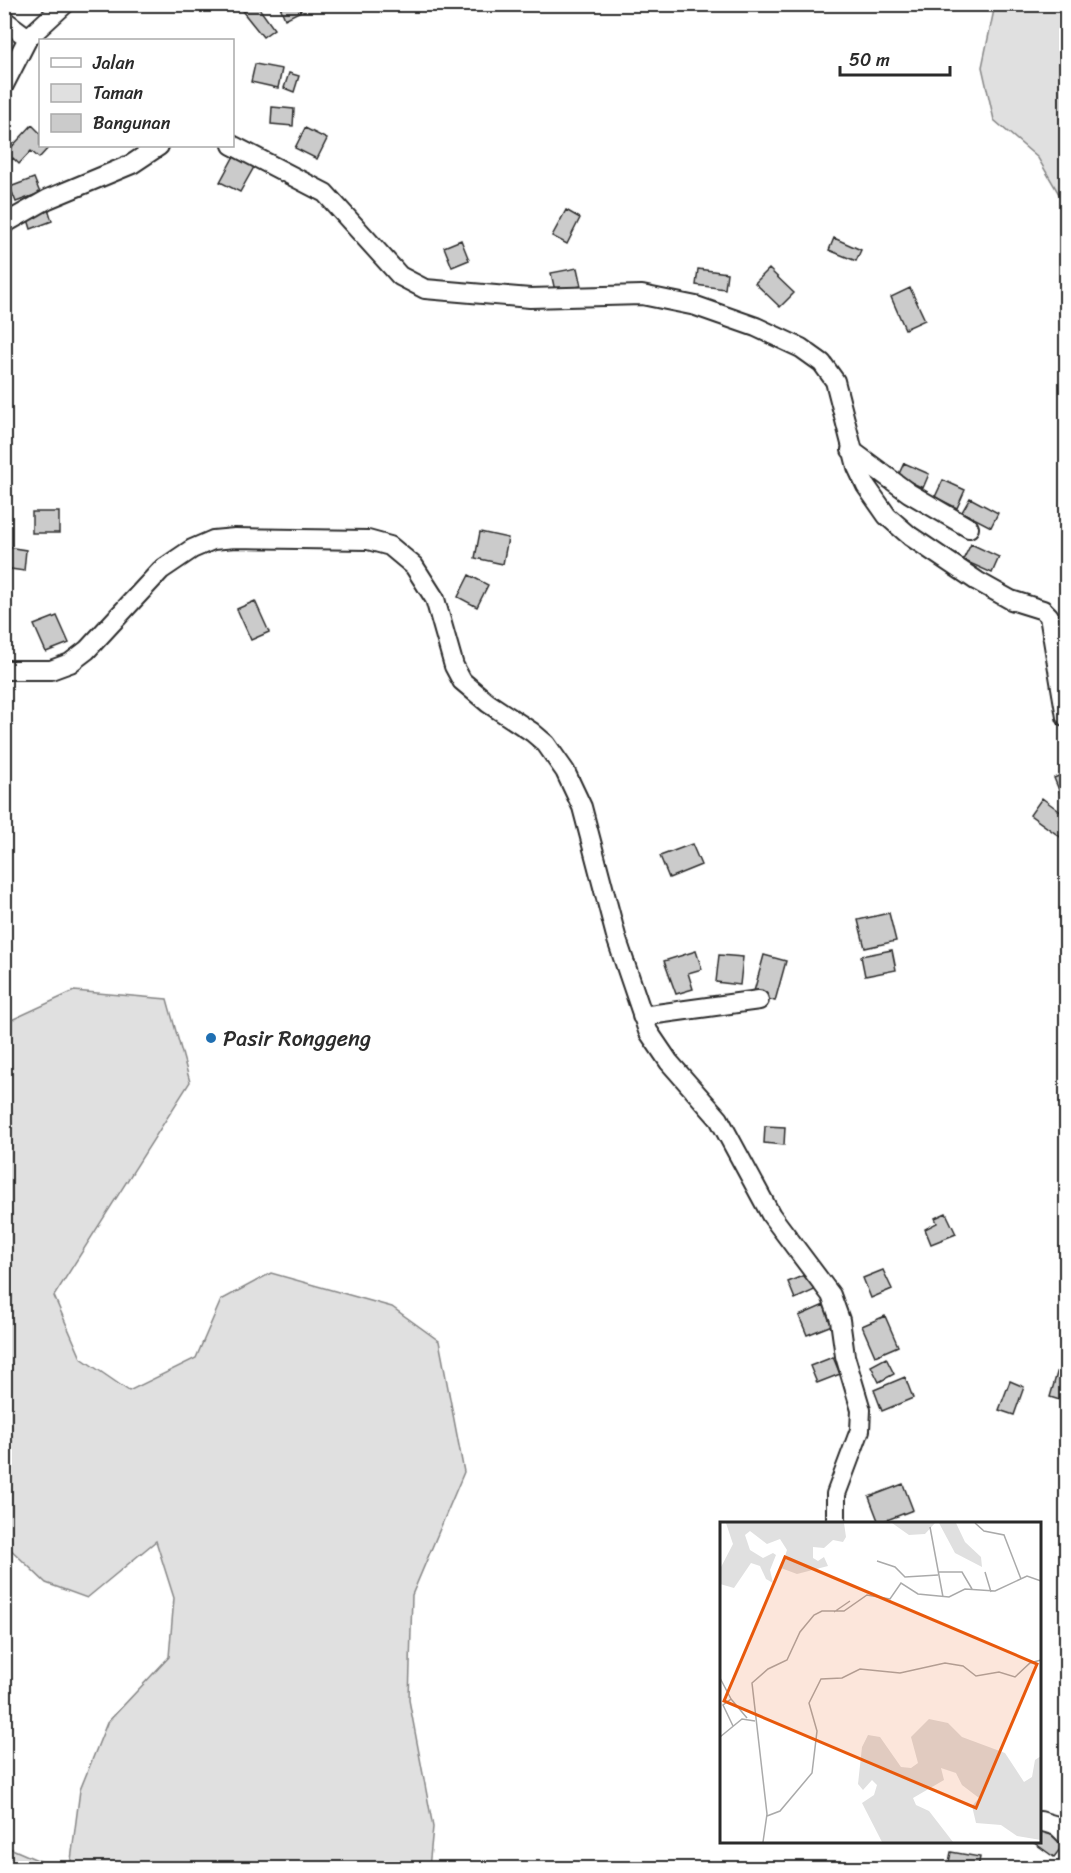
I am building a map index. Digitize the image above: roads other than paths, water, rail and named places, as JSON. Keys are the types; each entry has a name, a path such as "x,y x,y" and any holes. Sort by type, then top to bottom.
{"street":[{"path":"4,85 28,38 65,4"},
{"path":"4,20 28,38"},
{"path":"234,146 325,194 392,268 405,280 425,289 530,298 642,295 696,306 783,338 814,357 833,376 851,450 866,486 877,504 910,536 997,593 1042,610 1049,615 1066,717"},
{"path":"4,224 48,199 132,164 158,147"},
{"path":"851,450 909,493 969,528"},
{"path":"4,670 51,669 70,663 87,650 161,570 185,553 213,540 235,538 292,541 361,539 390,546 414,566 431,590 454,666 462,681 546,744 576,790 617,939 642,1016 657,1047 719,1119 771,1215 794,1248 823,1282 836,1306 845,1356 859,1399 861,1420 855,1445 838,1483 836,1522"},
{"path":"642,1016 759,1000"},
{"path":"1041,1821 1058,1826 1066,1835"}],"place":[{"name":"Pasir Ronggeng","path":"211,1038"}]}
